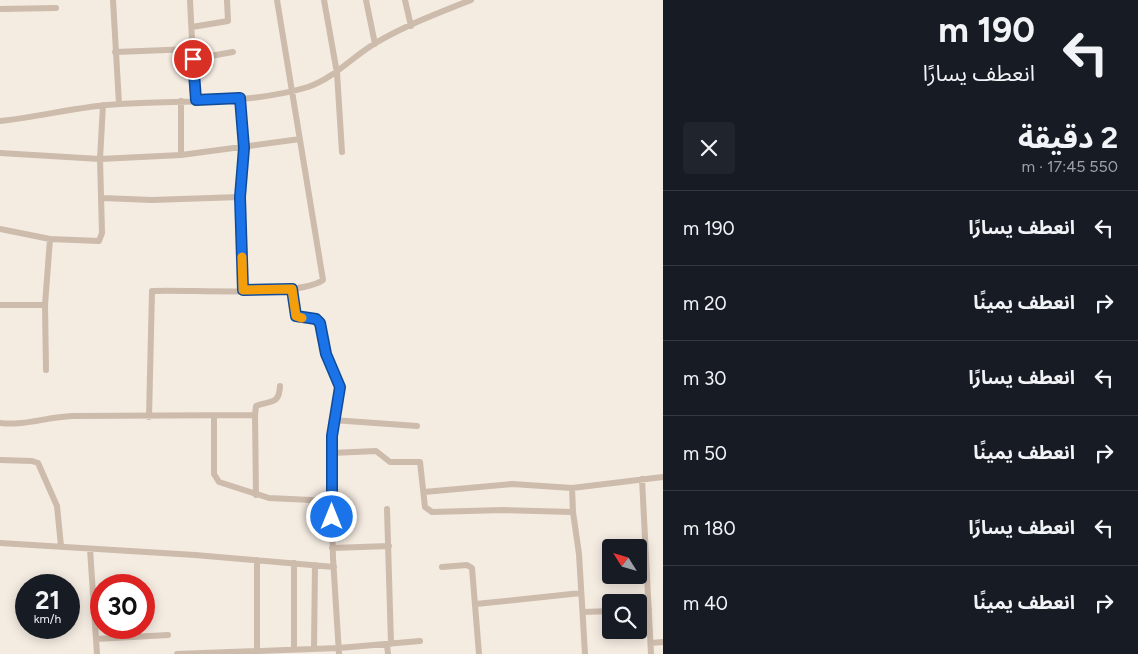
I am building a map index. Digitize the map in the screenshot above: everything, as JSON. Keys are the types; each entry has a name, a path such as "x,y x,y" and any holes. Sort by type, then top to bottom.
{"street":[{"path":"113,0 114,52 119,104"},
{"path":"190,0 196,100"},
{"path":"192,27 228,21 227,0"},
{"path":"149,417 152,292 292,289 323,280 277,0"},
{"path":"324,0 337,73 342,152"},
{"path":"366,0 375,44"},
{"path":"404,0 411,26"},
{"path":"0,122 102,105 240,98 309,86 337,73 375,44 470,0"},
{"path":"0,9 56,8"},
{"path":"114,52 193,49"},
{"path":"193,59 234,52"},
{"path":"240,98 244,148 240,197 243,290"},
{"path":"181,101 181,155"},
{"path":"0,229 50,239 99,241 102,233 100,160 102,105"},
{"path":"0,153 100,160 181,155 300,139"},
{"path":"102,198 152,200 240,197"},
{"path":"46,370 45,305 50,239"},
{"path":"292,289 296,316 316,319 320,323 326,354 340,387 334,420 332,453 332,548 339,651"},
{"path":"0,305 45,305"},
{"path":"256,495 256,406 276,399 280,394 280,386"},
{"path":"0,423 17,425 57,416 214,417 255,415"},
{"path":"214,417 215,478 219,482 256,495 282,500 332,501"},
{"path":"334,420 417,426"},
{"path":"332,453 376,451 390,462 419,462 421,464 425,507 432,512 503,510 573,512"},
{"path":"0,460 32,461 38,464 57,506 61,546"},
{"path":"424,492 512,484 572,488 663,477"},
{"path":"642,480 652,654"},
{"path":"572,488 573,512 579,554 585,654"},
{"path":"387,509 389,546 388,654"},
{"path":"0,543 334,567"},
{"path":"332,548 389,546"},
{"path":"90,549 92,574"},
{"path":"257,560 257,650"},
{"path":"294,563 294,648"},
{"path":"314,648 315,565"},
{"path":"442,567 468,565 472,568 479,654"},
{"path":"476,604 581,594"},
{"path":"582,612 602,611"},
{"path":"155,636 168,635"},
{"path":"96,639 97,654"},
{"path":"177,654 294,648 339,651 420,641"},
{"path":"651,643 663,642"}],"slow traffic":[{"path":"242,257 243,290 292,289 296,316 302,318"}],"route":[{"path":"193,59 196,100 240,98 244,148 240,197 243,290 292,289 296,316 316,319 320,323 326,354 340,387 334,415 331,482 332,517"}]}
